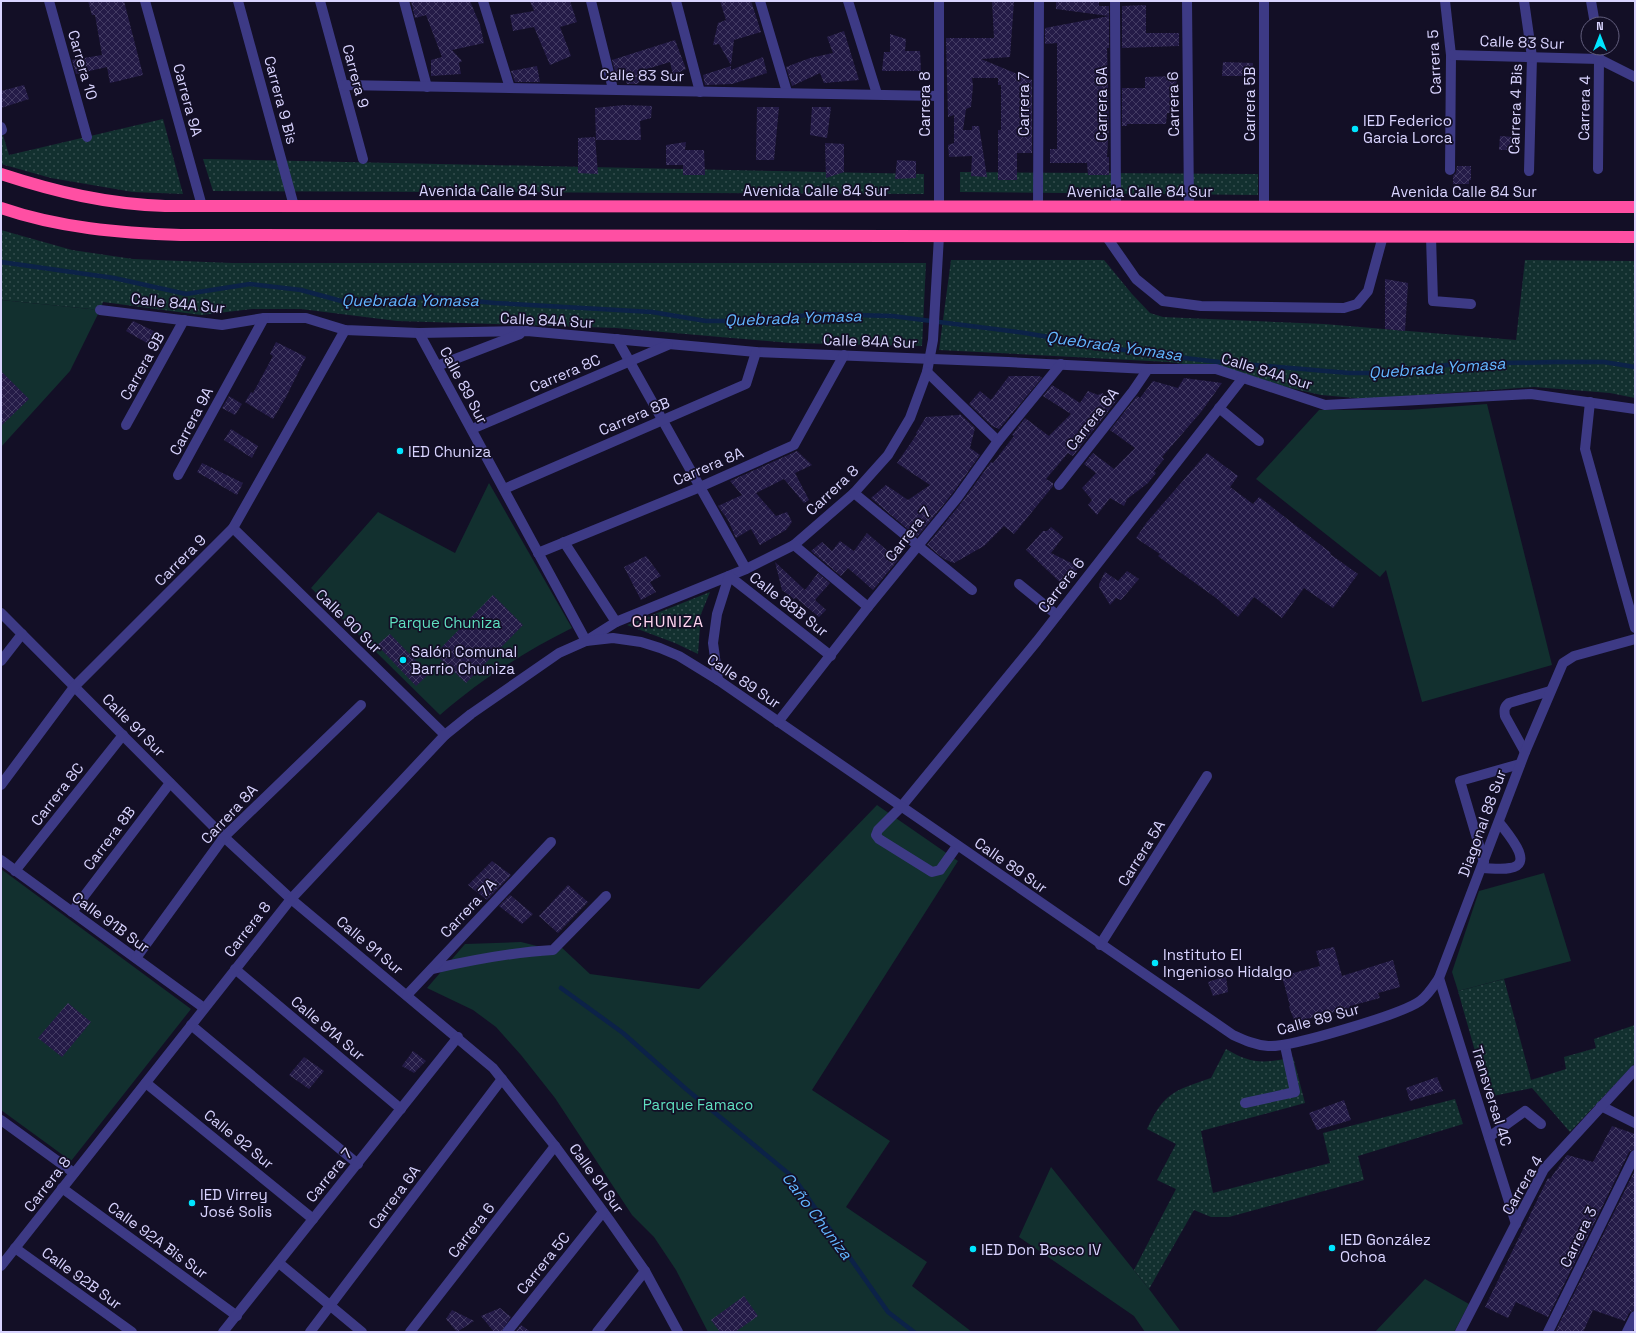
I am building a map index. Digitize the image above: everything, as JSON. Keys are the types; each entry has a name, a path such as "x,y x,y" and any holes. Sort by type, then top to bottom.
{"highway":[{"name":"Avenida Calle 84 Sur","path":"1,174 47,188 102,201 137,205 1635,207"},
{"path":"1,208 42,219 96,229 128,233 174,235 1635,237"}],"street":[{"name":"Carrera 10","path":"49,1 87,136"},
{"name":"Carrera 9A","path":"146,1 202,206"},
{"name":"Carrera 9 Bis","path":"238,1 294,206"},
{"name":"Carrera 9","path":"320,1 363,159"},
{"path":"404,1 427,87"},
{"path":"483,1 510,88"},
{"path":"591,1 613,90"},
{"path":"676,1 700,92"},
{"path":"760,1 787,92"},
{"path":"848,1 877,94"},
{"name":"Carrera 8","path":"939,1 939,206"},
{"name":"Carrera 7","path":"1038,207 1039,1"},
{"name":"Carrera 6A","path":"1116,1 1116,207"},
{"name":"Carrera 6","path":"1187,1 1189,207"},
{"name":"Carrera 5B","path":"1264,1 1264,207"},
{"name":"Carrera 5","path":"1445,1 1451,55 1450,170"},
{"name":"Carrera 4 Bis","path":"1524,1 1532,57 1529,171"},
{"path":"1592,1 1594,16"},
{"name":"Calle 83 Sur","path":"1451,55 1599,59 1635,77"},
{"name":"Carrera 4","path":"1598,169 1599,56"},
{"name":"Calle 83 Sur","path":"343,85 939,96"},
{"name":"Carrera 8","path":"586,641 616,622 746,569 794,545 854,493 888,455 910,418 927,372 933,340 939,236"},
{"path":"1106,236 1136,279 1163,301 1201,306 1344,308 1358,304 1368,291 1383,236"},
{"path":"1431,237 1433,301 1471,304"},
{"name":"Calle 84A Sur","path":"100,310 222,325 264,318 306,318 345,330 419,333 527,331 756,352 930,358 1148,369 1216,369 1242,379 1325,405 1531,394 1635,409"},
{"name":"Carrera 9A","path":"178,476 264,318"},
{"name":"Carrera 9B","path":"126,425 184,320"},
{"name":"Carrera 9","path":"2,782 74,687 233,528 345,330"},
{"path":"437,366 527,331"},
{"name":"Calle 89 Sur","path":"419,333 586,641"},
{"name":"Calle 88B Sur","path":"617,339 746,569"},
{"name":"Carrera 8C","path":"472,430 670,344"},
{"name":"Carrera 8B","path":"504,489 746,384 756,352"},
{"name":"Carrera 8A","path":"538,553 700,487 794,445 844,355"},
{"name":"Carrera 7","path":"778,722 868,607 957,498 998,442 1061,364"},
{"name":"Carrera 6A","path":"1058,485 1133,391 1148,369"},
{"path":"927,372 998,442"},
{"name":"Carrera 6","path":"957,846 940,870 932,872 879,840 876,834 878,830 901,807 1058,615 1242,379"},
{"path":"1590,402 1585,448 1635,628"},
{"path":"1219,408 1259,442"},
{"path":"854,493 972,590"},
{"name":"Calle 90 Sur","path":"233,528 445,736"},
{"path":"564,542 616,622"},
{"path":"794,545 868,607"},
{"path":"718,680 713,643 717,614 729,576"},
{"name":"Calle 88B Sur","path":"729,576 831,656"},
{"path":"1019,584 1058,615"},
{"name":"Calle 91 Sur","path":"1,613 224,837 291,899 482,1057 502,1079 555,1146 603,1212 645,1271 678,1332"},
{"path":"1,661 22,634"},
{"name":"Calle 89 Sur","path":"559,653 586,641 613,638 641,642 679,656 718,680 1233,1036 1251,1043 1268,1046 1285,1046 1409,1008 1429,993"},
{"name":"Diagonal 88 Sur","path":"1429,993 1439,978 1520,764 1563,663 1574,656 1635,639"},
{"name":"Carrera 8","path":"1,1266 291,899 445,736 498,693 559,653"},
{"path":"1525,752 1505,716 1504,710 1509,703 1550,691"},
{"name":"Carrera 8A","path":"136,958 224,837 361,705"},
{"name":"Carrera 8C","path":"16,871 123,736"},
{"path":"1499,822 1520,852 1520,860 1517,866 1510,868 1483,865 1460,782 1520,764"},
{"name":"Carrera 5A","path":"1100,945 1207,776"},
{"name":"Carrera 8B","path":"72,912 170,783"},
{"name":"Carrera 7A","path":"407,995 551,842"},
{"name":"Calle 91B Sur","path":"1,860 204,1008"},
{"path":"432,969 483,958 524,952 553,950 606,896"},
{"name":"Calle 91A Sur","path":"235,969 401,1109"},
{"name":"Transversal 4C","path":"1439,978 1516,1224"},
{"path":"191,1025 358,1164"},
{"name":"Carrera 7","path":"224,1332 458,1037"},
{"path":"1245,1103 1295,1092 1285,1046"},
{"name":"Carrera 4","path":"1460,1332 1544,1169 1635,1070"},
{"name":"Carrera 6A","path":"310,1332 502,1079"},
{"name":"Calle 92 Sur","path":"146,1082 313,1220"},
{"path":"1601,1106 1635,1122"},
{"path":"1489,1137 1524,1111 1541,1124"},
{"path":"1,1120 74,1174"},
{"name":"Carrera 6","path":"410,1332 555,1146"},
{"name":"Carrera 3","path":"1548,1332 1635,1155"},
{"name":"Calle 92A Bis Sur","path":"62,1188 237,1316"},
{"name":"Carrera 5C","path":"507,1332 603,1212"},
{"name":"Calle 92B Sur","path":"15,1248 132,1332"},
{"path":"279,1263 362,1332"},
{"path":"597,1332 645,1271"},
{"path":"1627,1332 1635,1316"}],"green space":[{"path":"163,119 183,194 133,192 51,178 1,164 1,135 3,135 9,155"},
{"path":"203,159 924,174 924,194 213,191"},
{"path":"960,172 1258,174 1258,195 960,192"},
{"path":"1,230 72,250 133,259 232,263 926,263 922,346 790,343 616,328 397,321 301,309 252,309 201,315 103,302 100,310 1,300"},
{"path":"951,260 1104,260 1150,313 1163,317 1324,324 1516,340 1525,260 1635,261 1635,398 1610,393 1534,387 1366,399 1321,395 1286,387 1240,372 1169,362 939,350"},
{"path":"1,300 100,310 70,371 1,447"},
{"path":"1487,404 1552,665 1422,702 1386,570 1380,577 1256,479 1319,410 1408,410"},
{"name":"Parque Chuniza","path":"489,483 572,628 503,667 440,715 311,588 378,512 455,553"},
{"path":"710,592 701,614 698,654 675,643 627,625"},
{"name":"Parque Famaco","path":"877,805 958,861 812,1090 890,1141 846,1207 927,1262 912,1286 972,1332 708,1332 676,1270 654,1237 632,1215 555,1098 521,1055 496,1027 473,1010 427,988 465,944 521,942 553,950 559,945 590,974 699,989"},
{"path":"1,869 191,1009 71,1161 1,1110"},
{"path":"1544,873 1571,961 1458,991 1452,972 1479,891"},
{"path":"1504,979 1531,1080 1566,1069 1564,1057 1596,1048 1594,1039 1635,1025 1635,1063 1570,1132 1532,1088 1488,1097 1458,991"},
{"path":"1226,1049 1243,1058 1266,1062 1293,1057 1305,1103 1201,1131 1213,1193 1330,1163 1323,1133 1455,1099 1463,1124 1358,1156 1364,1180 1229,1217 1211,1217 1194,1210 1149,1289 1134,1270 1176,1189 1157,1180 1176,1144 1147,1129 1159,1108 1171,1095 1187,1086 1211,1078"},
{"path":"1051,1167 1149,1289 1181,1332 1145,1332 1134,1316 1019,1237"},
{"path":"1425,1279 1469,1304 1454,1332 1375,1332"}],"building":[{"path":"88,1 124,1 143,75 110,83 107,67 76,74 72,60 102,55 95,15 92,15"},
{"path":"411,1 470,1 480,25 484,43 452,50 462,61 459,63 461,74 431,76 431,60 442,57 426,15 415,18"},
{"path":"530,1 570,1 577,22 560,27 571,56 550,65 534,27 513,31 510,15 534,11"},
{"path":"720,1 751,1 761,32 734,40 731,65 719,44 713,45 718,23 726,20"},
{"path":"992,1 1014,1 1010,57 981,59 1032,80 1032,153 1017,153 1017,180 998,180 998,130 1001,130 1001,85 998,85 998,78 972,78 973,86 971,107 966,109 963,130 972,130 972,126 979,126 987,177 971,176 972,156 949,157 948,145 954,143 954,115 948,117 946,38 994,38"},
{"path":"1056,1 1099,1 1099,6 1109,6 1109,16 1056,9"},
{"path":"1146,5 1146,33 1179,33 1179,46 1122,48 1122,6"},
{"path":"1109,16 1109,48 1107,48 1109,126 1107,157 1109,157 1109,175 1088,175 1087,163 1050,163 1050,149 1057,149 1057,43 1045,44 1045,28"},
{"path":"844,31 859,80 824,83 820,73 792,86 786,67 810,58 833,53 827,37"},
{"path":"890,34 906,39 905,51 920,51 921,71 882,71 884,52 890,52"},
{"path":"675,40 686,69 673,75 670,62 637,72 641,81 637,84 627,84 624,73 616,75 612,60"},
{"path":"763,57 767,73 732,84 705,85 703,75 731,66 731,70"},
{"path":"1223,62 1253,63 1253,76 1222,76"},
{"path":"537,66 540,82 515,82 511,71"},
{"path":"1177,76 1175,102 1170,105 1170,113 1167,113 1166,124 1127,124 1127,126 1122,126 1122,88 1145,88 1145,77"},
{"path":"24,85 29,99 1,108 1,91"},
{"path":"624,105 652,106 651,118 640,121 641,140 596,140 595,108"},
{"path":"757,107 779,107 774,160 756,160"},
{"path":"812,107 831,107 827,138 810,135"},
{"path":"1500,136 1515,137 1514,150 1499,150"},
{"path":"595,137 598,174 578,173 578,138"},
{"path":"686,142 685,150 704,150 705,175 683,175 683,165 666,165 666,145"},
{"path":"825,143 844,144 844,172 826,178"},
{"path":"897,160 916,161 916,178 895,179"},
{"path":"1457,166 1471,166 1471,180 1469,180 1469,184 1453,184 1453,176 1456,173"},
{"path":"1385,279 1408,283 1405,331 1385,329"},
{"path":"133,321 162,335 154,347 126,331"},
{"path":"276,342 306,357 273,419 245,402 251,392 253,393 273,356 270,354"},
{"path":"1,371 29,399 1,426"},
{"path":"1009,376 1039,376 1042,378 999,429 992,426 969,404 980,391 991,400"},
{"path":"1184,378 1222,383 1201,412 1162,457 1164,459 1154,471 1156,473 1148,483 1127,499 1124,506 1110,498 1097,515 1088,505 1092,500 1082,488 1096,473 1084,464 1093,453 1114,469 1135,448 1110,430 1137,396 1140,398 1153,381 1178,388"},
{"path":"1052,385 1080,403 1088,391 1098,395 1102,393 1106,396 1108,394 1117,400 1073,456 1068,453 1046,479 1053,483 1053,486 1014,534 1004,526 984,546 954,563 944,559 927,545 962,502 991,462 993,463 1014,436 1012,435 1025,418 1049,436 1071,414 1043,396"},
{"path":"229,396 242,404 235,415 222,408"},
{"path":"960,414 975,428 970,448 980,455 952,494 917,537 871,498 886,485 908,500 930,485 897,463 917,434 916,433 926,417"},
{"path":"231,429 258,446 252,458 224,440"},
{"path":"797,451 812,465 795,473 809,500 804,503 784,479 756,493 776,516 787,512 792,522 786,530 760,545 751,529 736,538 728,520 718,506 742,495 730,481"},
{"path":"1207,453 1238,476 1230,487 1253,504 1259,497 1331,553 1330,554 1358,574 1333,608 1304,588 1282,618 1254,597 1238,617 1216,598 1158,556 1160,554 1136,538 1147,522"},
{"path":"202,463 243,483 237,495 197,472"},
{"path":"1051,527 1063,537 1051,553 1079,567 1064,586 1026,550 1043,531 1047,531"},
{"path":"867,533 898,560 873,590 848,568 841,576 811,551 822,542 832,551 840,541 854,551"},
{"path":"646,556 661,576 650,582 656,592 641,600 624,567"},
{"path":"775,562 805,590 818,573 830,583 815,600 826,610 819,617 796,598 794,599 782,590"},
{"path":"1127,571 1139,579 1121,600 1116,598 1110,605 1099,587 1105,572 1118,581"},
{"path":"493,595 523,625 466,683 435,654"},
{"name":"Salón Comunal Barrio Chuniza","path":"390,634 429,674 416,686 377,645"},
{"path":"492,861 511,875 487,900 468,885"},
{"path":"568,885 588,902 558,933 539,916"},
{"path":"510,895 533,914 522,924 499,906"},
{"path":"1334,947 1342,976 1393,960 1400,987 1378,993 1380,998 1350,1006 1350,1008 1295,1022 1289,1007 1282,976 1320,966 1316,951"},
{"path":"1226,976 1228,992 1213,996 1208,982"},
{"path":"68,1003 91,1022 62,1057 38,1038"},
{"path":"413,1051 426,1061 414,1073 402,1066"},
{"path":"304,1057 324,1071 309,1089 289,1075"},
{"path":"1437,1077 1443,1091 1410,1101 1406,1088"},
{"path":"1344,1100 1351,1120 1317,1130 1309,1113"},
{"path":"1612,1126 1635,1134 1635,1149 1629,1152 1548,1317 1516,1302 1508,1318 1485,1307 1548,1178 1550,1179 1567,1155 1593,1162"},
{"path":"1635,1170 1634,1310 1629,1313 1625,1321 1593,1310 1583,1332 1555,1332"},
{"path":"744,1296 758,1316 735,1332 720,1332 711,1320"},
{"path":"500,1308 511,1317 501,1332 494,1332 481,1316"},
{"path":"452,1310 474,1321 457,1332 446,1319"},
{"path":"521,1325 531,1332 515,1332"}],"waterway":[{"name":"Quebrada Yomasa","path":"1,262 114,278 186,294 250,284 301,290 345,302 429,297 495,303 652,312 706,321 756,321 816,314 892,316 1025,333 1142,353 1219,362 1349,373 1385,373 1455,364 1604,362 1635,367"},
{"name":"Caño Chuniza","path":"561,988 623,1033 686,1089 794,1178 888,1312 914,1332"}],"place":[{"name":"IED Federico Garcia Lorca","path":"1355,129"},
{"name":"IED Chuniza","path":"400,451"},
{"name":"Salón Comunal Barrio Chuniza","path":"403,660"},
{"name":"Instituto El Ingenioso Hidalgo","path":"1155,963"},
{"name":"IED Virrey José Solis","path":"192,1203"},
{"name":"IED González Ochoa","path":"1332,1248"},
{"name":"IED Don Bosco IV","path":"973,1249"}],"district":[{"name":"CHUNIZA","path":"668,621"}]}
